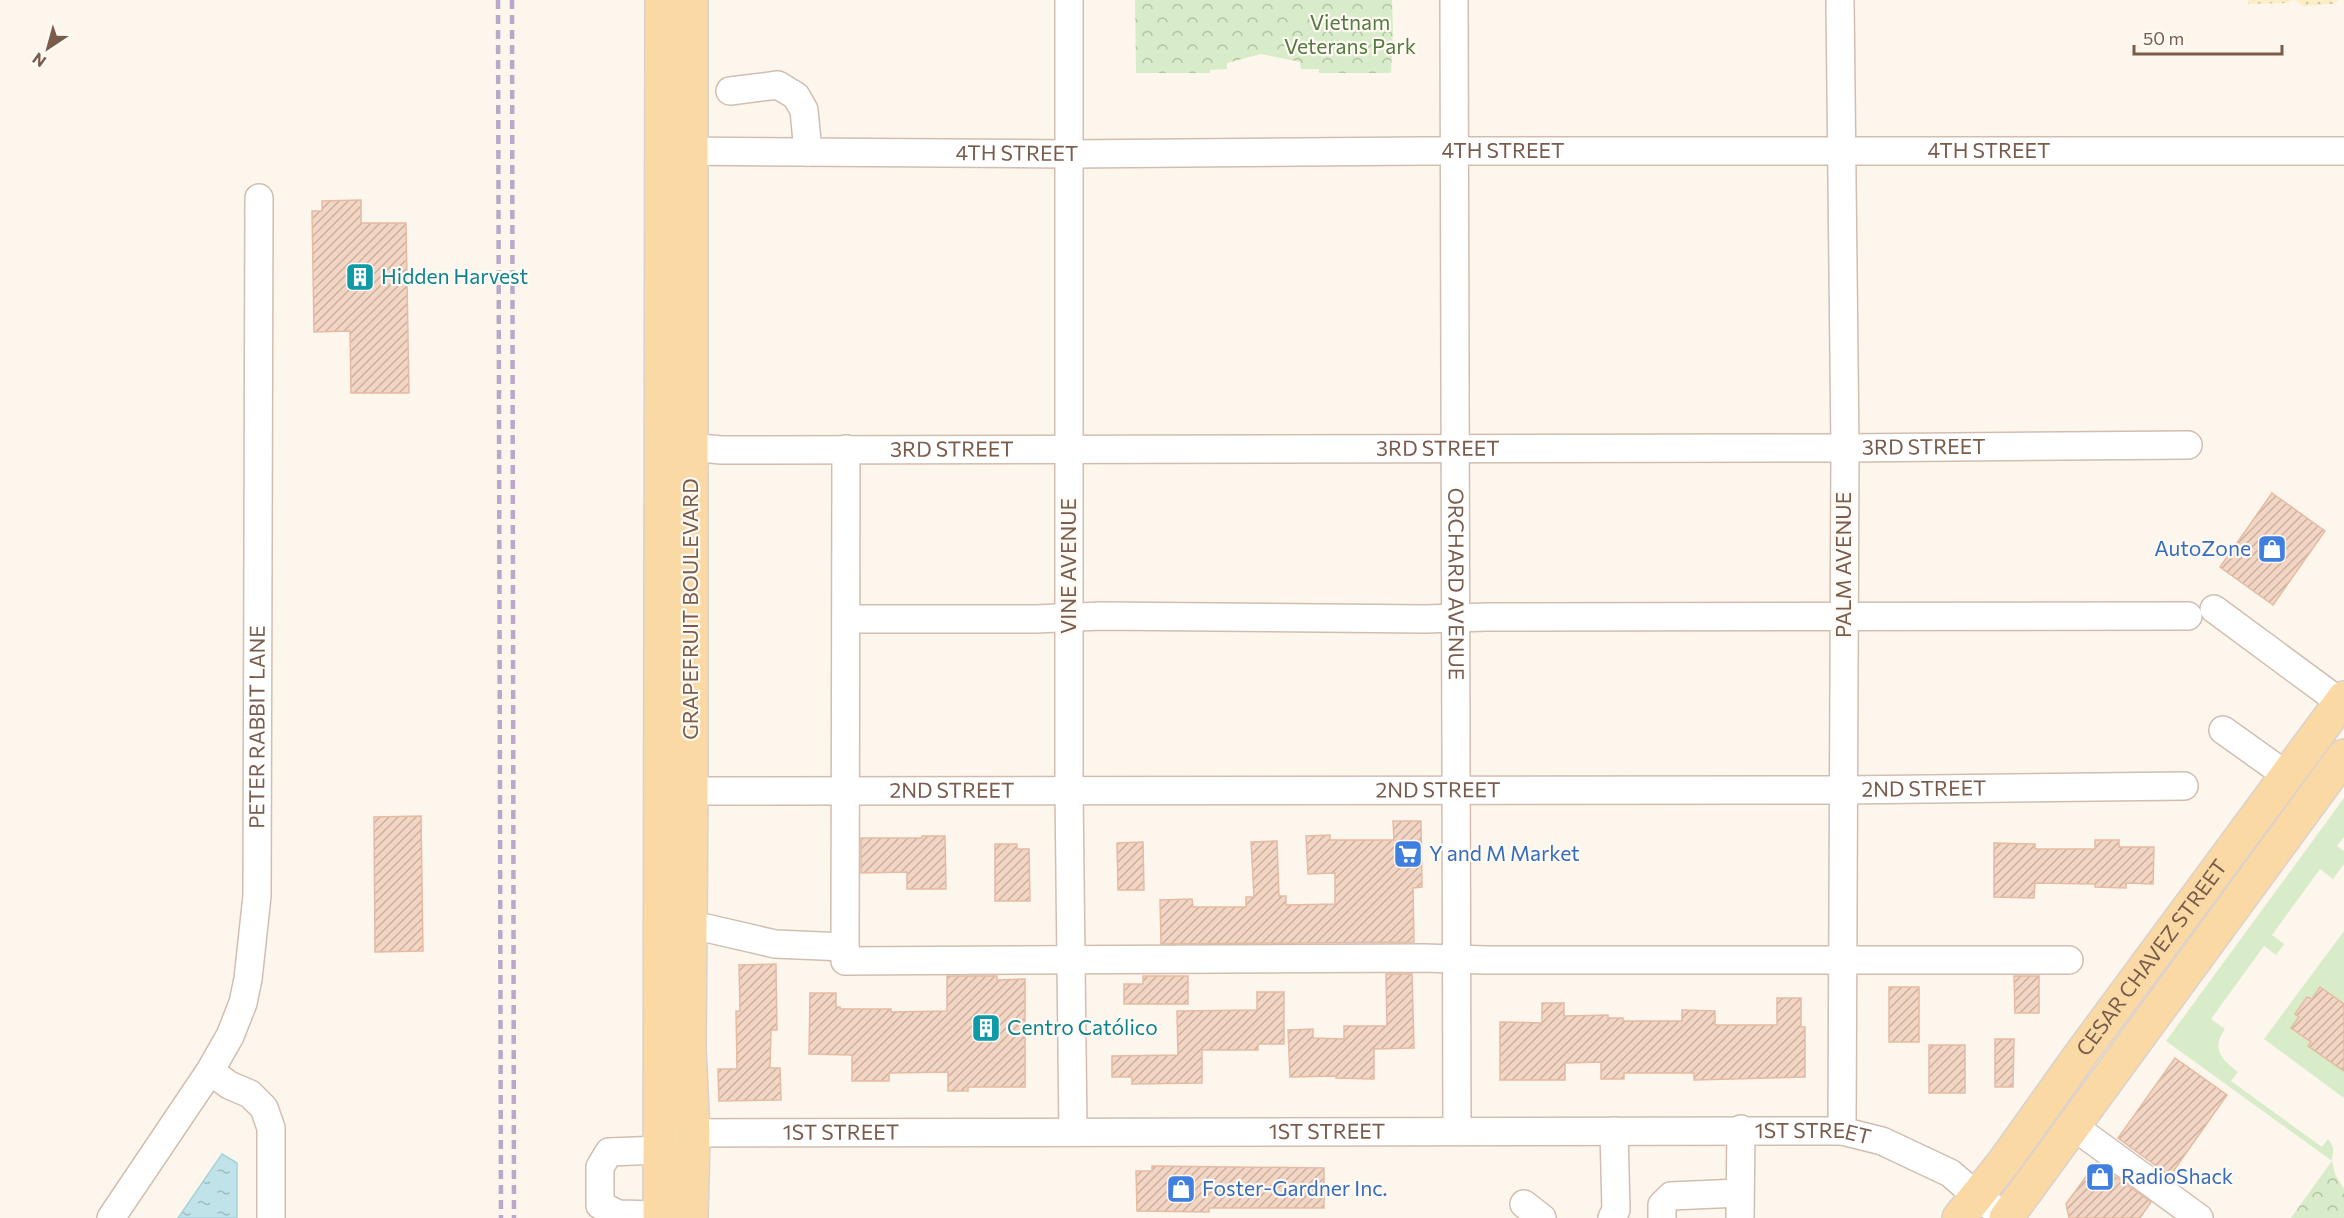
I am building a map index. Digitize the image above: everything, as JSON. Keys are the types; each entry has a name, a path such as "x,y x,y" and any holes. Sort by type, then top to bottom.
{"main road":[{"name":"GRAPEFRUIT BOULEVARD","path":"662,0 678,151 690,447 692,791 689,1049 693,1133 670,1217"},
{"name":"GRAPEFRUIT BOULEVARD","path":"670,1217 660,1141 660,338 691,0"},
{"name":"CESAR CHAVEZ STREET","path":"1968,1207 2343,701"},
{"name":"CESAR CHAVEZ STREET","path":"2006,1218 2344,756"}],"street":[{"name":"VINE AVENUE","path":"1069,0 1069,791 1073,1132"},
{"name":"ORCHARD AVENUE","path":"1454,0 1457,1131"},
{"name":"PALM AVENUE","path":"1840,0 1845,448 1842,1131"},
{"path":"730,91 778,85 796,96 804,110 808,152"},
{"name":"4TH STREET","path":"678,151 1069,154 1456,151 2344,151"},
{"name":"PETER RABBIT LANE","path":"111,1218 210,1071 230,1036 243,1003 252,955 257,896 259,198"},
{"name":"3RD STREET","path":"690,447 721,450 846,450 2188,445"},
{"path":"846,450 845,961 2069,960"},
{"path":"846,619 1844,617 2201,613 2343,701"},
{"path":"2223,729 2286,775"},
{"name":"2ND STREET","path":"692,791 1843,790 2184,786"},
{"path":"691,928 706,928 775,944 845,947"},
{"path":"210,1071 229,1085 250,1094 264,1108 271,1128 271,1218"},
{"path":"2073,1126 2199,1218"},
{"path":"1662,1218 1662,1205 1671,1196 1740,1206 1741,1130"},
{"path":"1612,1218 1616,1210 1614,1131"},
{"name":"1ST STREET","path":"670,1217 618,1214 600,1205 600,1167 609,1152 693,1133 1842,1131 1882,1141 1920,1157 1950,1173 1968,1207 2006,1218"}],"green space":[{"name":"Vietnam Veterans Park","path":"1135,0 1392,0 1391,73 1319,73 1319,69 1301,69 1300,62 1261,54 1227,63 1227,69 1210,70 1210,73 1136,73"},
{"path":"2344,798 2344,837 2337,846 2344,851 2344,864 2333,879 2320,869 2272,935 2284,944 2276,955 2264,946 2211,1019 2225,1029 2218,1048 2227,1063 2238,1072 2231,1081 2322,1147 2328,1139 2333,1149 2332,1161 2166,1041"},
{"path":"2344,931 2344,1098 2264,1039"},
{"path":"2332,1161 2334,1173 2343,1188 2344,1218 2291,1218"},
{"path":"2332,1161 2336,1178 2344,1189 2344,1218 2291,1218"}],"sand":[{"path":"2248,0 2293,0 2287,3 2248,4"},
{"path":"2295,0 2339,0 2333,4 2304,6"}],"water":[{"path":"222,1154 237,1163 237,1218 178,1218"}],"building":[{"name":"Hidden Harvest","path":"361,200 361,223 406,223 409,393 351,393 350,331 314,332 312,211 322,211 322,201"},
{"name":"AutoZone","path":"2272,493 2325,531 2273,605 2220,567"},
{"path":"421,816 423,951 375,952 374,817"},
{"path":"1393,821 1421,821 1422,887 1413,888 1414,942 1161,944 1160,900 1192,899 1193,907 1246,907 1246,897 1254,897 1251,842 1277,841 1279,896 1286,896 1286,905 1335,904 1335,873 1308,874 1306,836 1330,835 1330,840 1394,840"},
{"path":"922,836 945,836 946,889 907,889 907,872 861,873 861,838 922,838"},
{"path":"2095,840 2119,840 2119,847 2154,847 2153,884 2126,883 2126,888 2095,887 2095,884 2035,883 2034,898 1994,897 1994,843 2035,844 2035,849 2095,849"},
{"path":"1143,842 1144,890 1118,890 1117,843"},
{"path":"995,844 1017,844 1017,849 1029,849 1030,901 995,901"},
{"path":"776,964 777,1030 771,1030 770,1068 780,1068 781,1100 719,1101 718,1069 737,1069 736,1011 740,1011 739,965"},
{"path":"1386,974 1412,974 1414,1048 1374,1049 1374,1079 1336,1078 1336,1076 1290,1077 1288,1030 1313,1029 1313,1038 1344,1039 1344,1026 1387,1026"},
{"path":"947,976 997,976 997,980 1025,979 1025,1087 968,1087 968,1091 948,1091 948,1072 889,1073 889,1081 852,1081 852,1055 809,1054 810,993 836,993 836,1007 840,1009 891,1009 891,1012 947,1011"},
{"path":"1143,976 1188,976 1188,1004 1124,1004 1124,984 1143,984"},
{"path":"2014,976 2039,976 2039,1013 2015,1013"},
{"path":"1889,987 1919,987 1919,1042 1889,1042"},
{"path":"2320,987 2344,1004 2344,1071 2308,1046 2311,1042 2291,1028 2299,1017 2295,1014 2307,997 2312,999"},
{"path":"1257,992 1284,992 1284,1044 1258,1044 1258,1050 1202,1050 1202,1083 1132,1084 1132,1077 1112,1077 1112,1056 1178,1055 1177,1011 1257,1010"},
{"path":"1777,998 1801,998 1801,1027 1805,1027 1805,1077 1694,1080 1694,1073 1624,1073 1624,1079 1601,1079 1601,1062 1565,1063 1565,1080 1500,1080 1500,1022 1542,1023 1542,1003 1564,1003 1564,1016 1608,1015 1608,1018 1623,1018 1623,1021 1682,1021 1682,1010 1715,1011 1715,1025 1777,1025"},
{"path":"1995,1039 2014,1039 2013,1087 1995,1087"},
{"path":"1929,1045 1965,1045 1965,1093 1929,1093"},
{"path":"2175,1058 2227,1095 2170,1176 2118,1138"},
{"name":"RadioShack","path":"2096,1163 2151,1202 2140,1218 2069,1218 2066,1204"},
{"path":"1152,1166 1324,1168 1324,1208 1209,1208 1209,1212 1137,1211 1136,1171 1152,1171"}],"railway":[{"path":"498,0 501,1218"},
{"path":"512,0 514,1218"}],"place":[{"name":"Hidden Harvest","path":"360,277"},
{"name":"AutoZone","path":"2272,549"},
{"name":"Y and M Market","path":"1408,854"},
{"name":"Centro Católico","path":"986,1028"},
{"name":"RadioShack","path":"2100,1177"},
{"name":"Foster-Gardner Inc.","path":"1181,1189"}]}
